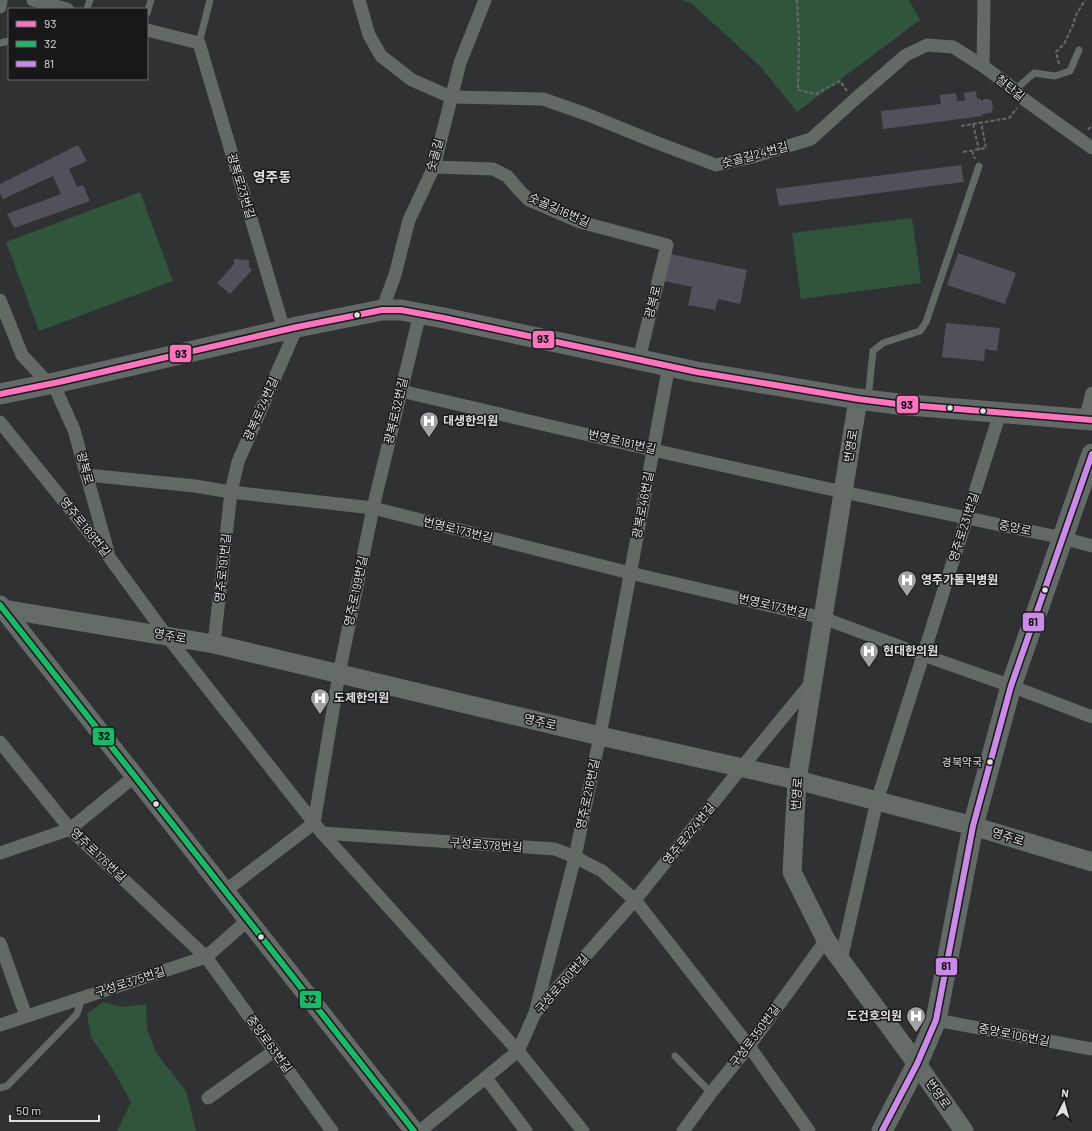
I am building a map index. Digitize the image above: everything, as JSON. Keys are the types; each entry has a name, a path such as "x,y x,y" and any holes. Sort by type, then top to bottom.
{"main road":[{"path":"0,394 291,329 382,310 401,310 697,372 863,400 1089,420"},
{"path":"882,1131 917,1064 936,1020 973,826 1011,686 1092,454"}],"street":[{"path":"0,7 1,0"},
{"path":"33,0 63,8"},
{"path":"359,0 369,35 381,56 412,80 451,97"},
{"name":"숫골길","path":"382,310 395,275 409,220 434,167 460,63 485,0"},
{"path":"983,66 984,0"},
{"path":"148,30 199,43"},
{"name":"광복로23번길","path":"199,43 291,329"},
{"name":"숫골길24번길","path":"451,97 543,99 586,114 716,165 752,157 811,139 906,55 927,45 953,47 983,66"},
{"name":"철탄길","path":"983,66 1015,90 1025,100 1092,148"},
{"name":"숫골길16번길","path":"434,167 493,169 507,176 529,200 580,222 667,245"},
{"name":"광복로","path":"639,359 667,245"},
{"name":"광복로","path":"0,300 22,356 51,383 74,430 109,557"},
{"name":"광복로32번길","path":"373,508 420,313"},
{"name":"광복로24번길","path":"231,492 238,462 291,329"},
{"name":"광복로46번길","path":"630,573 669,366"},
{"name":"번영로181번길","path":"401,391 653,450 844,492"},
{"path":"1089,420 1092,393"},
{"name":"번영로","path":"863,400 844,492 797,780 792,872 826,940 964,1131"},
{"name":"영주로231번길","path":"877,801 1000,413"},
{"name":"영주로189번길","path":"0,422 109,557 166,635 318,828 518,1051 583,1131"},
{"name":"번영로173번길","path":"87,475 195,486 231,492 373,508 630,573 823,618"},
{"name":"영주로191번길","path":"214,644 231,492"},
{"path":"844,492 967,517"},
{"name":"영주로199번길","path":"339,674 373,508"},
{"name":"중앙로","path":"967,517 1063,538 1092,546"},
{"name":"영주로216번길","path":"535,1014 575,857 600,736 630,573"},
{"path":"1,608 414,1131"},
{"name":"영주로","path":"1,608 214,644 600,736 797,780 973,826 1092,862"},
{"path":"823,618 1092,717"},
{"path":"226,891 318,828 339,674"},
{"path":"742,767 813,682"},
{"name":"영주로176번길","path":"0,742 70,829 206,957"},
{"name":"영주로224번길","path":"635,900 742,767"},
{"path":"0,853 70,829 135,776"},
{"path":"841,960 877,801"},
{"name":"구성로378번길","path":"318,828 555,849 575,857 602,872 635,900 749,1046 809,1131"},
{"name":"구성로360번길","path":"420,1131 518,1051 535,1014 635,900"},
{"name":"구성로375번길","path":"0,1025 206,957 248,920"},
{"name":"구성로350번길","path":"683,1131 749,1046 826,940"},
{"path":"0,943 26,1016"},
{"name":"중앙로63번길","path":"206,957 332,1131"},
{"name":"중앙로106번길","path":"936,1020 1092,1049"},
{"path":"208,1098 274,1051"},
{"path":"486,1078 526,1131"}],"lane":[{"path":"199,43 210,0"},
{"path":"1015,90 1034,73 1055,76 1070,71 1079,50"},
{"path":"863,400 873,351 883,343 920,331 926,322 979,166"},
{"path":"0,1088 6,1086 77,1014 82,998"},
{"path":"674,1056 711,1093"}],"path":[{"path":"798,0 798,90 816,94 840,81 854,100"},
{"path":"1052,76 1060,68 1056,52 1064,44 1073,26 1076,14 1085,0"},
{"path":"961,126 1009,118 1025,100"},
{"path":"963,152 986,148 981,122"},
{"path":"973,124 979,150"}],"green space":[{"path":"682,0 909,0 920,20 797,112 761,67 691,3"},
{"path":"140,192 173,281 39,331 6,242"},
{"path":"912,218 921,283 801,299 792,233"},
{"path":"103,1002 122,1007 146,1004 147,1029 156,1053 186,1091 196,1131 117,1131 131,1102 112,1068 91,1037 87,1014"}],"building":[{"path":"976,91 977,99 980,98 981,101 988,99 992,101 993,108 991,113 982,114 983,116 883,129 881,111 941,104 940,95 956,93 957,101 965,101 964,93"},
{"path":"78,145 87,161 69,169 77,187 83,185 90,201 14,228 7,214 61,194 53,176 3,199 0,193 0,184"},
{"path":"961,165 964,182 779,206 776,189"},
{"path":"958,253 1016,273 1005,304 947,285"},
{"path":"670,254 747,270 740,304 718,299 715,310 688,305 692,287 664,281"},
{"path":"234,259 249,260 249,268 252,270 230,294 217,283 234,264"},
{"path":"946,323 1000,328 997,351 985,349 984,361 942,357"}],"transit line":[{"name":"93","path":"0,394 59,382 297,327 382,310 401,310 697,372 858,399 897,404 1092,420"},
{"name":"81","path":"882,1131 917,1064 936,1020 973,826 1011,686 1092,454"},
{"name":"32","path":"0,605 414,1131"}],"place":[{"name":"대생한의원","path":"429,438"},
{"name":"영주가톨릭병원","path":"907,597"},
{"name":"현대한의원","path":"869,668"},
{"name":"도제한의원","path":"320,715"},
{"name":"경북약국","path":"990,762"},
{"name":"도건호의원","path":"916,1033"}],"district":[{"name":"영주동","path":"272,177"}]}
